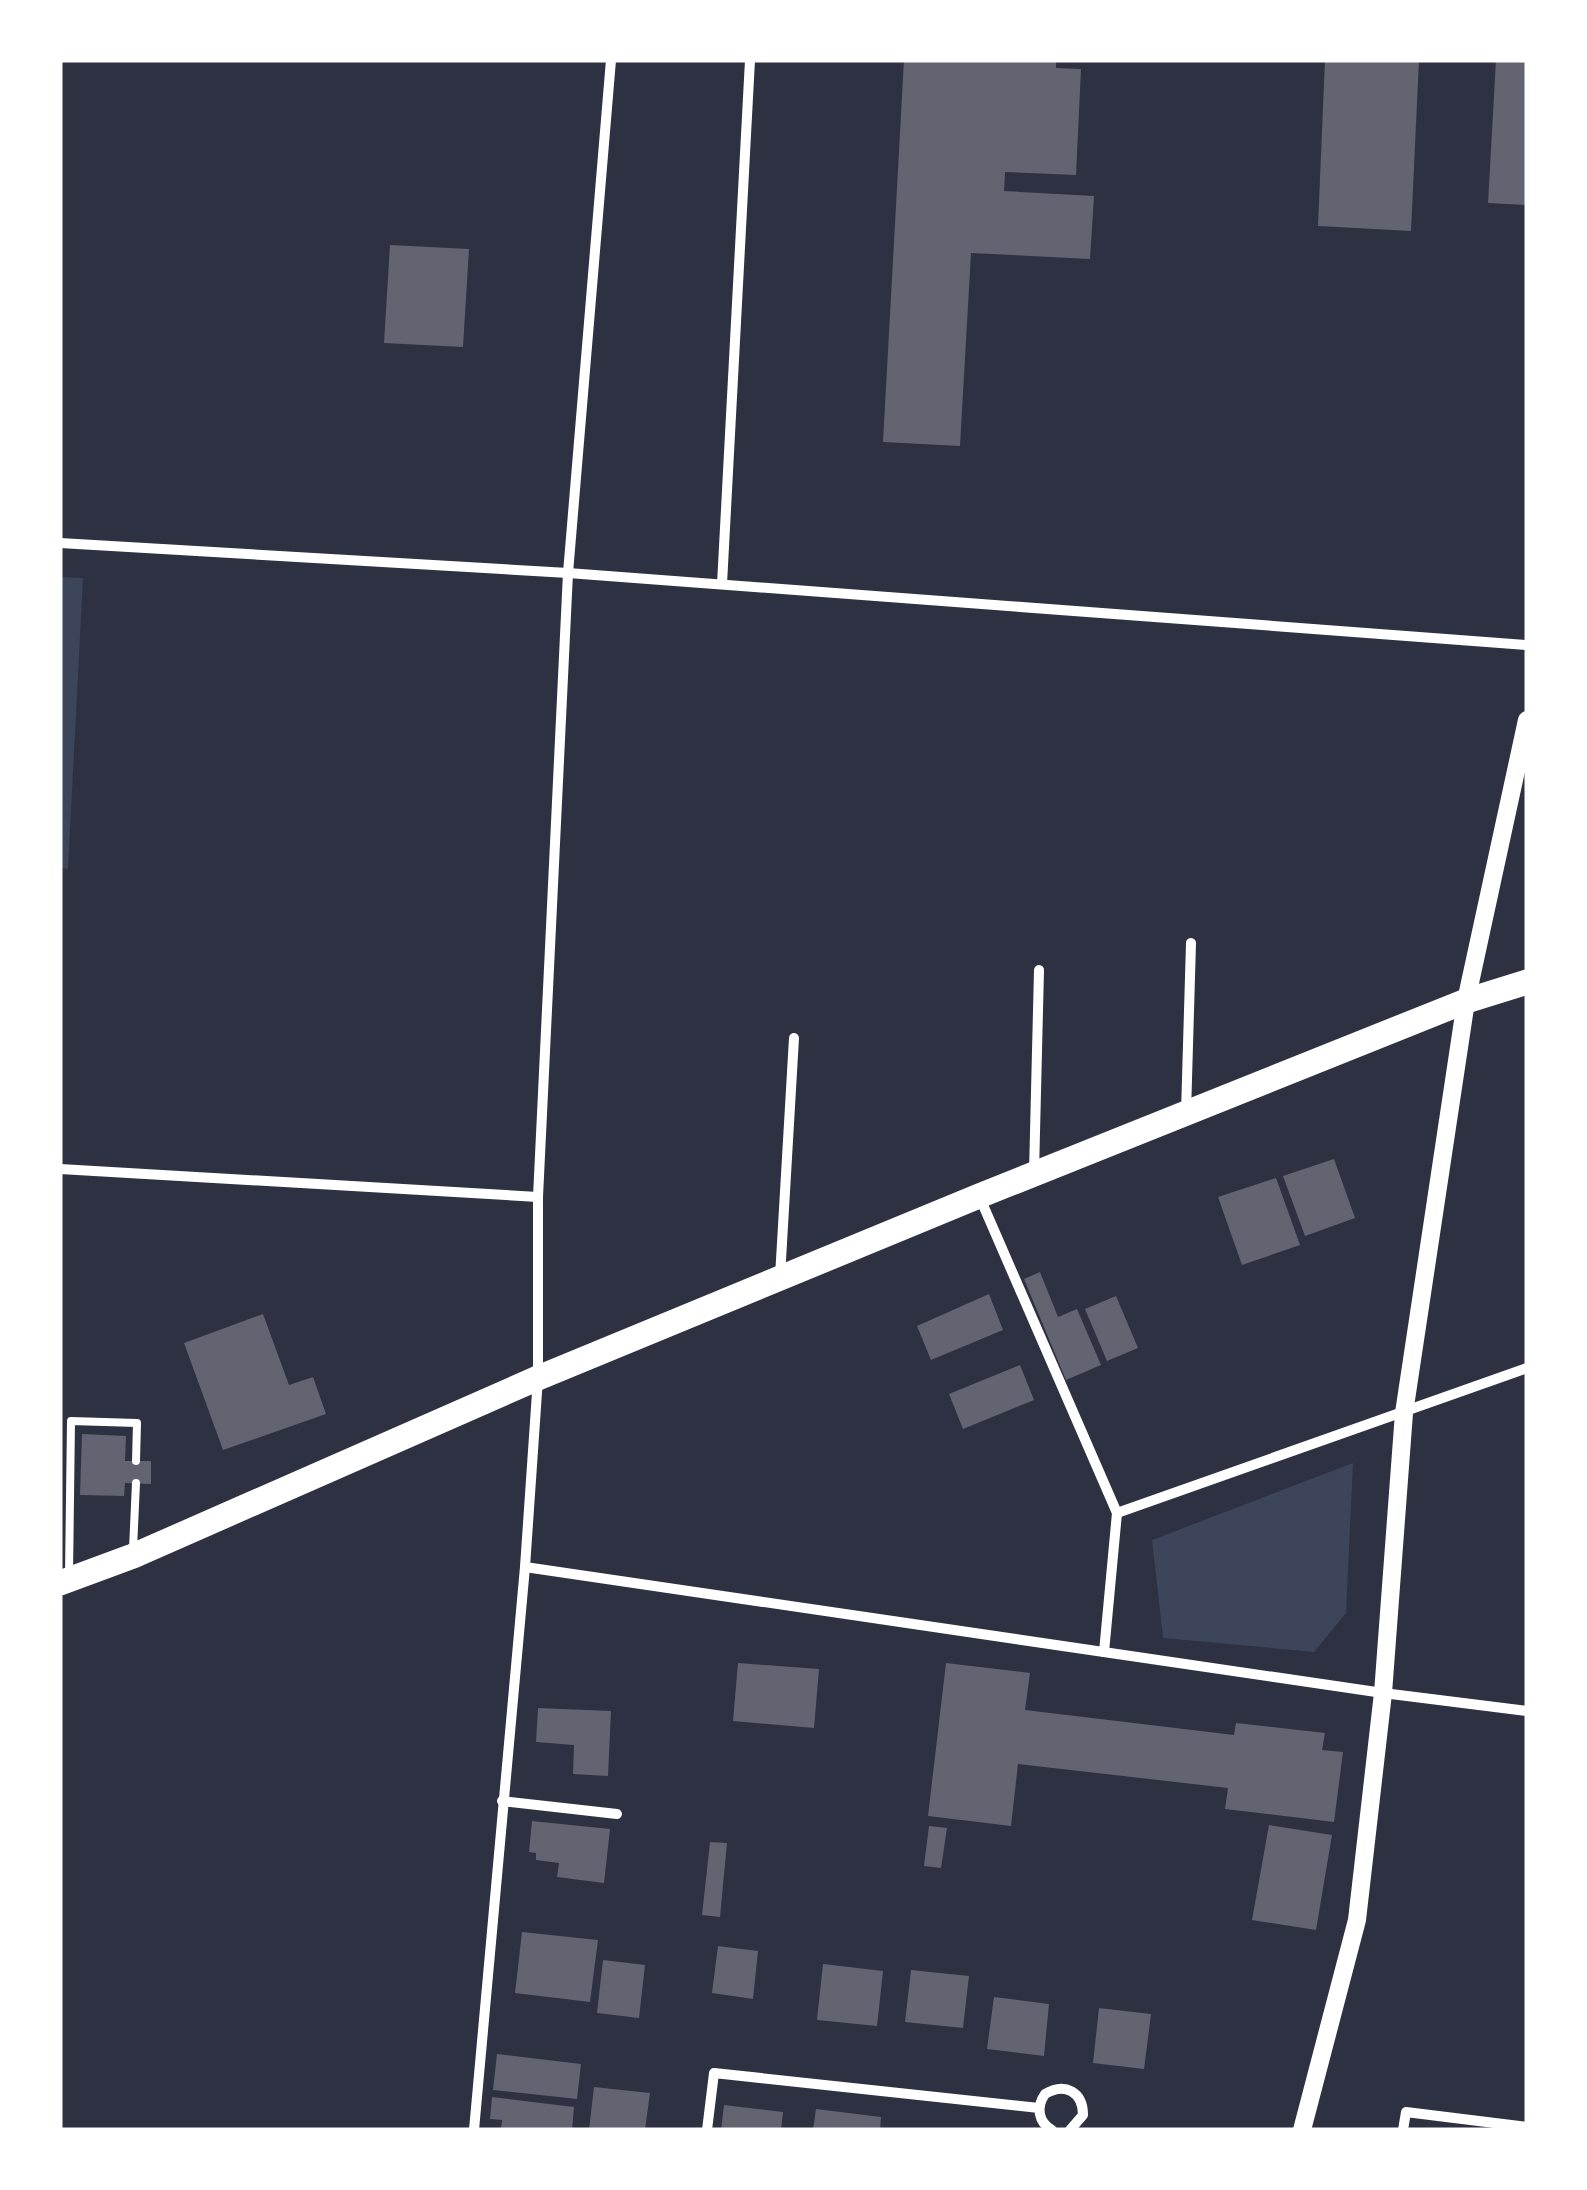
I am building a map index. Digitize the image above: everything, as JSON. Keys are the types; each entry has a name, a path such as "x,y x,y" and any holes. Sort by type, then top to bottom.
{"main road":[{"path":"64,1581 133,1556 538,1378 979,1196 1466,1001 1527,982"}],"street":[{"path":"474,2130 526,1567 538,1378 538,1197 568,572 611,60"},
{"path":"722,584 750,60"},
{"path":"60,543 568,572 1527,645"},
{"path":"1302,2130 1357,1920 1383,1693 1404,1413 1466,1001 1527,720"},
{"path":"1186,1114 1190,943"},
{"path":"1034,1174 1039,970"},
{"path":"780,1278 794,1038"},
{"path":"60,1169 538,1197"},
{"path":"979,1196 1118,1514 1104,1652"},
{"path":"1118,1514 1527,1368"},
{"path":"526,1567 1383,1693 1527,1710"},
{"path":"502,1800 617,1814"},
{"path":"707,2130 714,2073 1039,2108"},
{"path":"1052,2130 1042,2122 1039,2108 1052,2090 1072,2091 1083,2109 1080,2122 1070,2130"},
{"path":"1403,2130 1406,2112 1527,2127"}],"lane":[{"path":"64,1581 71,1421 137,1422 136,1462"},
{"path":"133,1556 136,1483"}],"shaded area":[{"path":"60,577 83,578 68,869 60,868"},
{"path":"1353,1463 1346,1613 1314,1652 1163,1638 1152,1540"}],"building":[{"path":"904,60 1056,60 1056,68 1081,69 1076,175 1005,172 1004,191 1094,196 1090,259 971,253 960,446 883,442"},
{"path":"1325,60 1419,60 1411,231 1318,226"},
{"path":"1496,60 1527,60 1527,205 1488,203"},
{"path":"390,245 469,249 463,347 384,343"},
{"path":"1334,1159 1355,1218 1305,1236 1283,1176"},
{"path":"1276,1178 1300,1245 1242,1265 1218,1197"},
{"path":"1040,1272 1058,1317 1077,1309 1101,1365 1066,1380 1024,1279"},
{"path":"989,1294 1003,1330 931,1360 917,1326"},
{"path":"1116,1296 1138,1348 1107,1361 1085,1309"},
{"path":"263,1314 289,1385 313,1377 326,1414 223,1450 184,1343"},
{"path":"1020,1365 1034,1400 963,1429 949,1394"},
{"path":"82,1434 126,1436 125,1461 151,1461 151,1484 125,1483 124,1496 80,1495"},
{"path":"738,1663 819,1669 814,1728 733,1721"},
{"path":"946,1663 1030,1673 1025,1710 1234,1735 1236,1723 1325,1733 1322,1750 1343,1752 1334,1822 1225,1809 1228,1788 1018,1764 1011,1826 928,1816"},
{"path":"538,1708 611,1711 608,1776 573,1774 574,1745 536,1742"},
{"path":"532,1821 610,1829 604,1883 557,1877 559,1863 536,1860 536,1853 529,1852"},
{"path":"1269,1825 1332,1835 1316,1930 1252,1920"},
{"path":"929,1826 947,1828 941,1868 924,1866"},
{"path":"710,1842 727,1843 720,1917 702,1915"},
{"path":"522,1932 598,1940 590,2002 515,1993"},
{"path":"718,1946 758,1951 753,1999 712,1993"},
{"path":"603,1960 645,1965 639,2018 597,2013"},
{"path":"823,1964 883,1971 877,2026 817,2020"},
{"path":"911,1970 969,1976 963,2028 905,2022"},
{"path":"994,1997 1049,2004 1044,2056 987,2049"},
{"path":"1099,2008 1151,2014 1144,2069 1093,2063"},
{"path":"497,2054 581,2064 577,2099 493,2090"},
{"path":"594,2087 650,2093 645,2130 589,2130"},
{"path":"492,2097 574,2107 572,2130 501,2130 502,2120 490,2119"},
{"path":"724,2105 783,2112 781,2130 721,2130"},
{"path":"816,2109 881,2117 880,2130 813,2130"}]}
